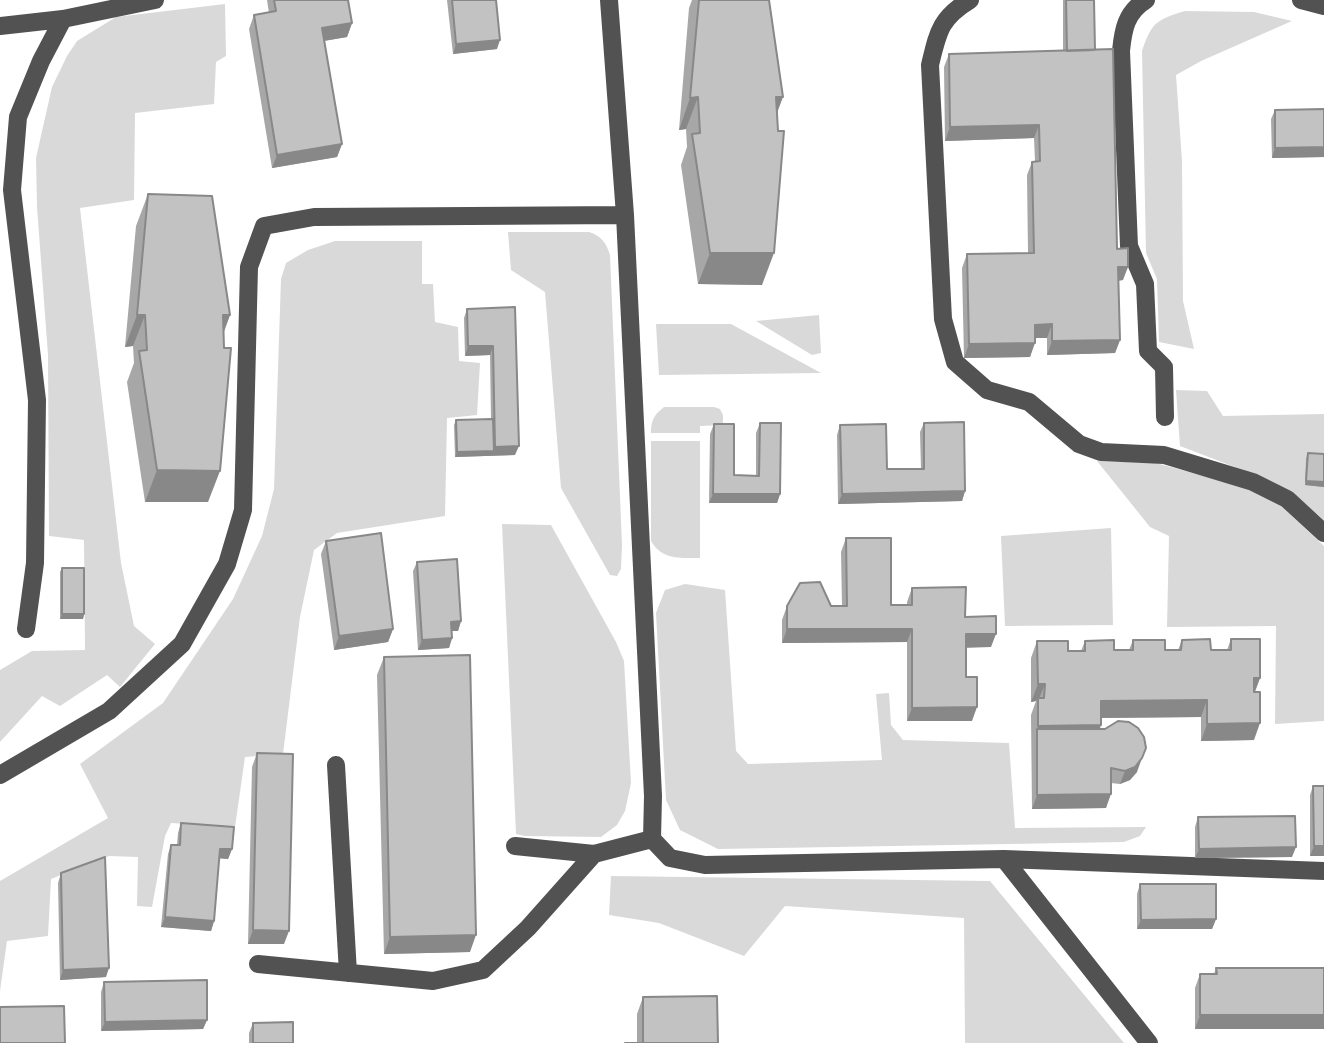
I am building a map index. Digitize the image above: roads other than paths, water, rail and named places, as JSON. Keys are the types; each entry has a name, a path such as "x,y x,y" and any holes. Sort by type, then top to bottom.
{"street":[{"path":"0,26 63,19 155,0"},
{"path":"609,0 625,215 653,796 652,839 670,858 705,865 1004,859 1324,871"},
{"path":"970,0 954,10 939,29 930,65 943,319 955,362 987,390 1029,402 1079,444 1101,452 1164,455 1253,482 1287,499 1324,533"},
{"path":"1146,0 1136,6 1124,25 1121,51 1129,246 1145,284 1148,351 1164,368 1165,417"},
{"path":"1301,0 1324,6"},
{"path":"26,629 35,563 37,400 12,190 18,117 41,61 63,19"},
{"path":"0,775 109,711 182,644 227,564 243,510 249,267 264,226 314,217 625,215"},
{"path":"336,765 348,973"},
{"path":"515,846 594,854 652,839"},
{"path":"258,964 433,981 483,970 528,928 594,854"},
{"path":"1004,859 1149,1043"}]}
